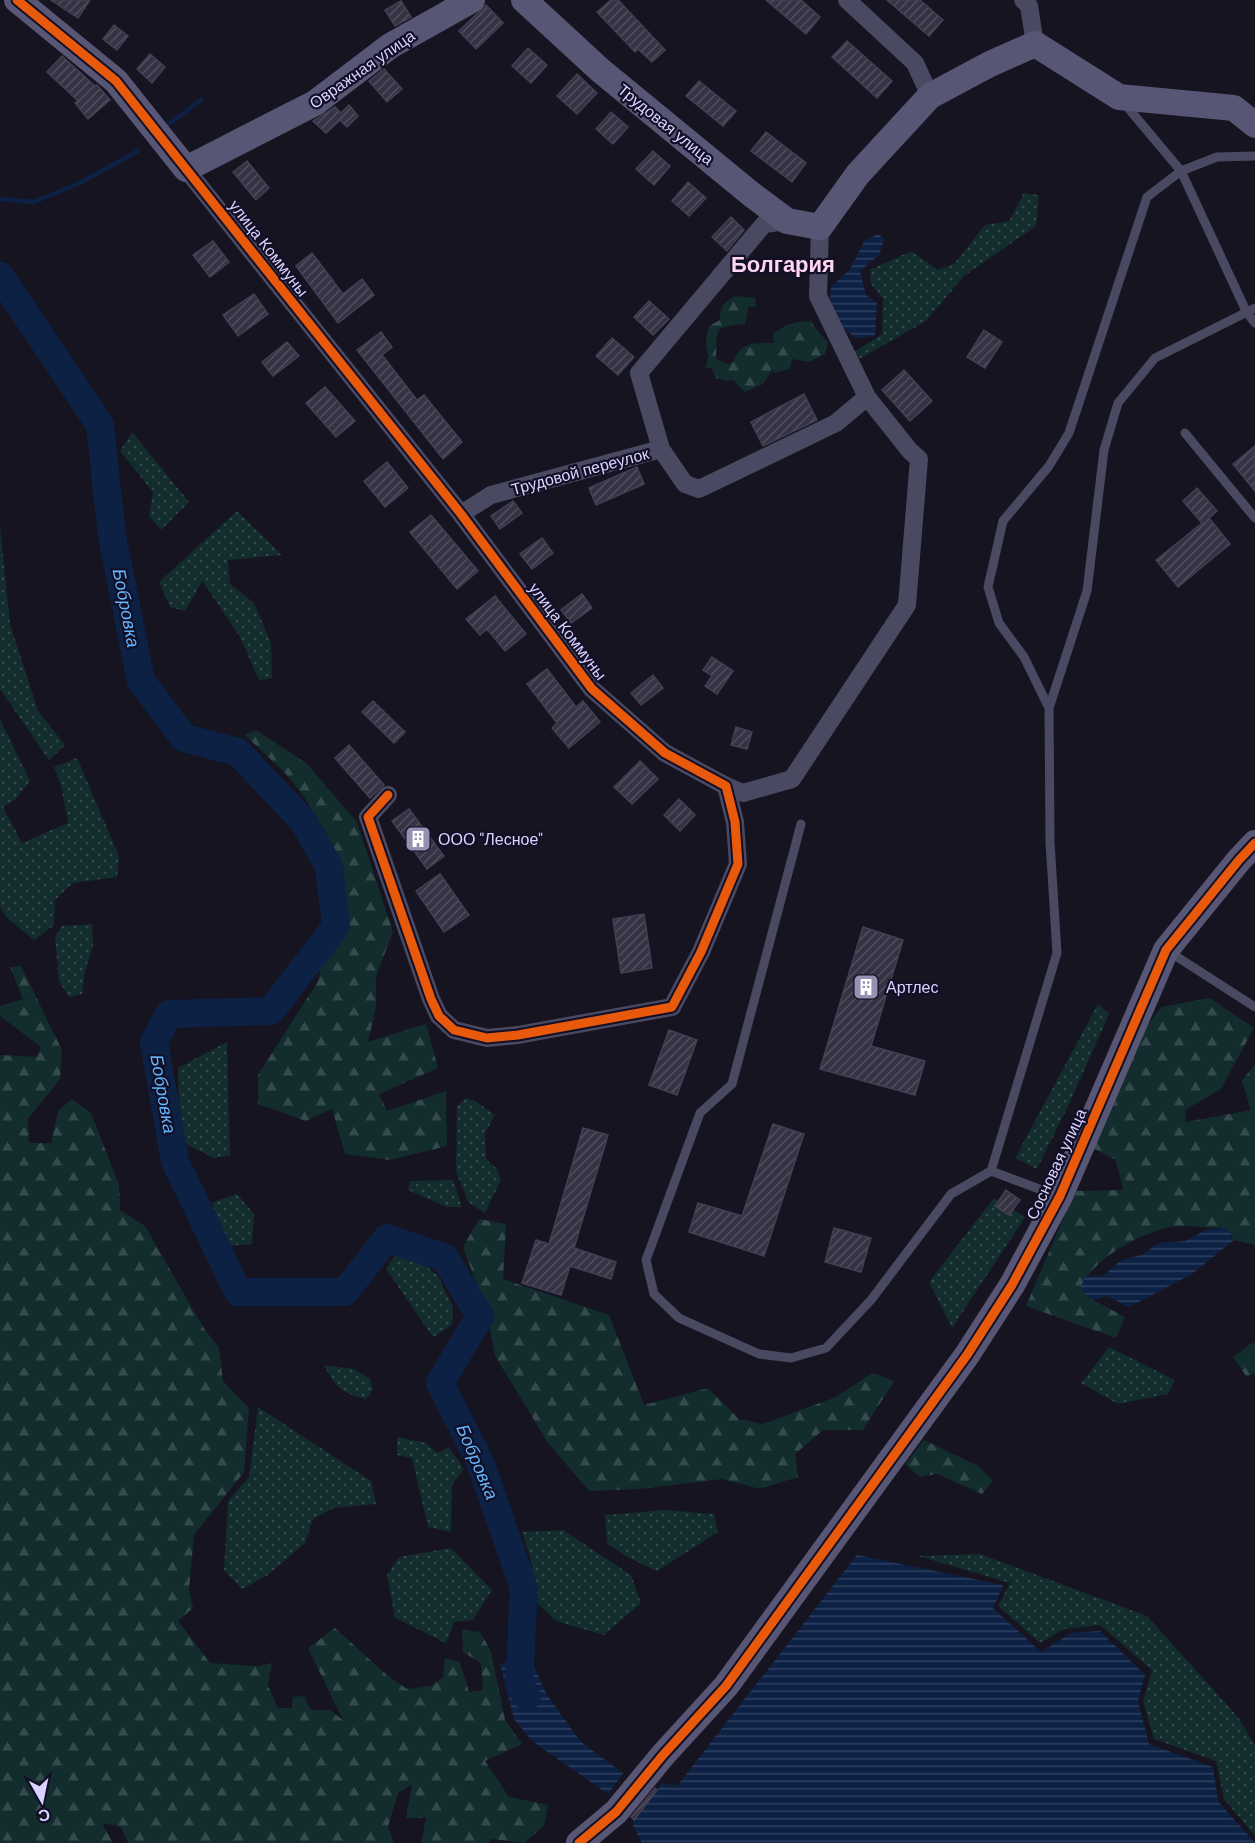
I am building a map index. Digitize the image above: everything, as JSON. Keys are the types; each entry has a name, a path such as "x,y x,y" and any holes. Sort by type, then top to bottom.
{"street":[{"name":"улица Коммуны","path":"17,0 116,81 461,514 592,689 665,753 726,786"},
{"name":"Овражная улица","path":"186,168 315,103 390,46 472,0"},
{"name":"Трудовая улица","path":"525,0 600,70 787,221 820,227"},
{"path":"847,0 915,63 930,96"},
{"path":"1023,0 1029,6 1035,44 1119,97 1234,108 1255,125"},
{"path":"726,786 743,793 792,779 907,605 919,459 867,397 818,296 820,227 858,174 930,96 990,64 1035,44"},
{"name":"Трудовой переулок","path":"461,514 491,495 661,449 639,373 764,224 787,221"},
{"path":"661,449 685,484 699,489 836,423 867,397"},
{"path":"388,795 368,817 431,999 439,1016 454,1030 487,1038 519,1035 672,1007 701,952 738,864 735,822 726,786"},
{"name":"Сосновая улица","path":"579,1843 616,1812 663,1755 726,1686 967,1355 1012,1285 1060,1196 1166,950 1255,843"}],"lane":[{"path":"1119,97 1181,171 1251,310 1255,323"},
{"path":"1049,708 1024,657 999,623 988,587 1003,521 1049,466 1069,433 1148,197 1181,171 1216,157 1255,156"},
{"path":"801,824 732,1084 700,1113 646,1260 654,1294 679,1318 759,1354 791,1358 826,1348 872,1300 951,1194 991,1171 1057,953 1050,842 1049,708 1087,591 1104,450 1118,403 1155,358 1251,310"},
{"path":"1185,433 1255,518"},
{"path":"1166,950 1255,1007"},
{"path":"991,1171 1060,1196"}],"green space":[{"path":"1024,193 1039,195 1036,226 964,276 926,321 852,363 853,353 882,334 883,299 871,284 870,270 911,251 938,270 955,263 985,225 1009,221"},
{"path":"736,296 755,298 756,307 749,306 745,324 727,326 719,331 716,359 728,364 733,362 744,347 755,343 774,343 773,334 777,331 791,324 806,321 811,321 828,343 825,354 809,362 792,359 790,369 774,373 772,370 763,384 745,392 733,380 726,381 716,378 712,369 705,367 709,356 706,338 709,326 720,320 723,305"},
{"path":"132,432 189,502 161,530 149,516 153,492 120,451"},
{"path":"237,511 282,555 228,560 230,584 254,603 271,643 272,678 259,680 240,637 202,581 185,611 170,607 159,582"},
{"path":"0,526 10,624 38,711 65,745 49,760 0,689"},
{"path":"0,719 30,781 16,799 3,807 22,843 68,823 61,785 54,767 77,758 119,856 117,877 73,883 55,900 54,925 34,940 6,917 0,906"},
{"path":"256,730 306,763 357,822 393,932 376,976 376,1007 368,1042 426,1024 438,1068 379,1094 387,1111 446,1091 447,1146 390,1160 345,1154 332,1109 306,1121 258,1104 258,1075 317,983 324,957 348,931 336,871 315,816 292,781 245,735"},
{"path":"92,924 93,945 85,971 82,994 69,997 59,981 55,937 62,926"},
{"path":"21,966 62,1050 60,1079 28,1119 29,1143 51,1143 58,1111 72,1099 91,1113 119,1185 120,1210 145,1226 203,1327 219,1348 223,1381 249,1408 244,1472 194,1535 189,1589 193,1608 178,1621 210,1663 257,1666 272,1663 268,1686 278,1708 292,1708 293,1697 304,1696 311,1710 330,1710 343,1720 308,1648 335,1628 387,1675 407,1689 431,1686 443,1677 445,1658 460,1662 469,1692 483,1690 481,1663 463,1652 462,1630 480,1632 491,1651 505,1720 522,1744 485,1761 509,1797 548,1805 544,1826 524,1843 492,1839 488,1843 421,1843 426,1818 406,1818 412,1784 398,1793 388,1827 394,1843 128,1843 121,1827 102,1823 113,1843 0,1843 0,1055 37,1057 41,1047 0,1016 0,1006 23,999 10,967"},
{"path":"1210,998 1254,1028 1221,1089 1185,1110 1186,1122 1251,1110 1242,1081 1255,1064 1255,1245 1234,1240 1227,1228 1179,1226 1154,1232 1116,1250 1095,1268 1080,1289 1093,1300 1125,1317 1116,1338 1026,1306 1075,1191 1123,1190 1116,1160 1093,1148 1141,1034 1161,1007"},
{"path":"1098,1004 1109,1014 1037,1169 1015,1158"},
{"path":"227,1042 230,1156 214,1158 180,1141 178,1068"},
{"path":"466,1098 475,1101 495,1115 485,1133 486,1159 496,1168 501,1180 485,1213 468,1202 456,1171 457,1106"},
{"path":"453,1180 462,1207 447,1207 408,1190 410,1181"},
{"path":"237,1194 254,1214 252,1244 225,1246 212,1223 213,1202"},
{"path":"994,1198 1025,1217 952,1328 929,1282"},
{"path":"479,1219 506,1224 503,1279 609,1315 644,1405 708,1388 739,1419 763,1424 836,1397 872,1373 894,1381 863,1430 823,1430 795,1454 798,1477 760,1489 722,1479 640,1489 589,1491 548,1443 495,1356 487,1312 463,1247"},
{"path":"396,1254 416,1258 438,1276 453,1307 452,1325 433,1337 386,1269"},
{"path":"1255,1341 1255,1374 1246,1376 1233,1357"},
{"path":"1109,1347 1175,1380 1168,1394 1118,1404 1081,1383"},
{"path":"324,1365 354,1369 370,1379 373,1390 366,1399 345,1392 336,1384"},
{"path":"258,1407 371,1481 376,1504 334,1508 313,1519 305,1543 268,1575 242,1589 224,1570 228,1501 249,1477"},
{"path":"397,1437 426,1443 437,1453 449,1447 464,1469 452,1485 451,1532 428,1527 412,1458 397,1455"},
{"path":"924,1440 978,1466 993,1481 982,1494 937,1474 920,1477 905,1464"},
{"path":"664,1510 714,1514 718,1532 657,1571 627,1557 607,1543 605,1515"},
{"path":"563,1530 631,1575 641,1603 604,1635 556,1621 531,1597 532,1564 522,1532"},
{"path":"451,1548 492,1590 473,1620 454,1622 446,1643 395,1618 387,1575 399,1557"},
{"path":"980,1554 1147,1616 1238,1717 1255,1746 1255,1836 1224,1799 1216,1761 1154,1739 1143,1701 1152,1670 1100,1625 1064,1629 1040,1643 998,1606 1010,1583 918,1556"}],"water":[{"path":"879,234 884,240 879,255 860,271 866,295 877,303 875,336 856,338 840,326 829,312 831,287 850,269 865,240"},
{"path":"1227,1228 1234,1240 1192,1274 1129,1307 1107,1296 1093,1300 1080,1289 1085,1276 1103,1276 1120,1261 1144,1254 1158,1243 1185,1241 1206,1230"},
{"path":"857,1555 1003,1585 993,1608 1041,1652 1071,1633 1100,1631 1145,1675 1138,1701 1149,1744 1213,1767 1218,1801 1255,1843 642,1843 632,1824 662,1783 677,1786"},
{"path":"529,1656 547,1695 581,1742 623,1773 608,1794 532,1741 514,1719 500,1664"}],"building":[{"path":"51,0 90,0 78,18"},
{"path":"611,0 618,0 665,50 652,62 638,49 635,52 597,12"},
{"path":"766,0 801,0 820,17 806,34"},
{"path":"887,0 920,0 943,20 929,36"},
{"path":"401,1 411,17 395,26 385,10"},
{"path":"486,5 503,23 476,49 459,31"},
{"path":"114,25 128,36 117,50 103,39"},
{"path":"847,41 892,81 877,98 832,57"},
{"path":"528,48 547,65 531,83 512,66"},
{"path":"150,54 165,67 152,83 137,69"},
{"path":"62,56 95,86 97,85 110,100 88,119 75,103 78,101 47,72"},
{"path":"384,69 402,89 387,102 369,81"},
{"path":"577,74 597,93 577,114 557,96"},
{"path":"699,81 736,111 723,126 686,96"},
{"path":"349,105 358,116 347,127 340,120 326,133 313,121 335,107 341,113"},
{"path":"611,112 628,127 613,144 596,129"},
{"path":"766,132 806,163 792,182 751,151"},
{"path":"653,151 670,166 654,185 636,169"},
{"path":"247,161 269,188 256,200 233,172"},
{"path":"688,182 706,198 689,216 672,201"},
{"path":"731,217 744,230 727,251 712,237"},
{"path":"213,241 229,262 210,277 193,255"},
{"path":"312,253 343,294 362,279 374,295 338,323 296,266"},
{"path":"254,294 268,314 238,336 223,315"},
{"path":"649,301 669,319 653,335 634,317"},
{"path":"984,330 1002,342 985,368 967,357"},
{"path":"381,332 392,347 382,355 417,400 424,395 462,442 443,459 357,350"},
{"path":"612,338 634,357 618,375 596,356"},
{"path":"287,342 299,356 273,376 262,362"},
{"path":"904,370 932,401 910,421 882,390"},
{"path":"325,387 355,421 336,437 306,403"},
{"path":"804,394 817,420 763,446 751,422"},
{"path":"1255,446 1255,491 1233,464"},
{"path":"387,462 408,488 385,507 364,481"},
{"path":"637,467 644,484 596,505 589,488"},
{"path":"1197,488 1217,511 1209,518 1230,544 1178,587 1156,560 1202,523 1183,501"},
{"path":"513,501 522,513 500,529 491,516"},
{"path":"431,515 478,571 457,589 410,532"},
{"path":"542,538 553,553 532,569 520,554"},
{"path":"582,594 592,608 571,623 561,610"},
{"path":"495,596 526,634 505,651 487,629 480,635 466,619"},
{"path":"712,657 733,671 717,694 705,686 712,676 703,670"},
{"path":"547,669 576,707 583,701 600,722 569,748 552,728 557,723 527,684"},
{"path":"653,675 663,688 641,705 631,693"},
{"path":"373,701 405,732 394,743 362,712"},
{"path":"736,727 752,732 747,749 731,745"},
{"path":"349,745 384,785 370,798 335,758"},
{"path":"640,761 658,779 632,804 614,787"},
{"path":"679,799 695,815 680,831 664,815"},
{"name":"ООО \"Лесное\"","path":"409,809 444,856 427,869 392,821"},
{"path":"440,874 469,915 444,932 416,891"},
{"path":"644,914 652,968 621,973 613,919"},
{"name":"Артлес","path":"863,927 903,940 871,1046 925,1061 915,1095 820,1069"},
{"path":"669,1030 697,1040 677,1095 649,1085"},
{"path":"773,1124 804,1134 764,1256 689,1232 698,1203 742,1216"},
{"path":"583,1128 608,1135 574,1248 616,1262 611,1279 570,1266 561,1295 522,1283 536,1240 549,1244"},
{"path":"1006,1190 1020,1200 1009,1215 995,1206"},
{"path":"834,1228 871,1238 861,1272 825,1262"},
{"path":"655,1788 657,1790 634,1820 631,1817"}],"waterway":[{"path":"165,127 201,100"},
{"path":"0,199 34,202 80,183 138,151"},
{"name":"Бобровка","path":"0,276 100,425 112,536 141,681 184,738 238,752 304,822 329,867 336,926 271,1011 169,1014 154,1042 175,1161 238,1292 345,1292 387,1238 445,1258 480,1316 440,1383 480,1462 524,1588 519,1685 527,1696"}],"cycle path":[{"path":"17,0 116,81 461,514 592,689 665,753 726,786 735,822 738,864 701,952 672,1007 518,1035 487,1038 454,1030 439,1016 431,999 368,817 388,795"},
{"path":"579,1843 616,1812 663,1755 726,1686 967,1355 1012,1285 1060,1196 1166,950 1255,843"}],"place":[{"name":"ООО \"Лесное\"","path":"418,839"},
{"name":"Артлес","path":"866,987"}],"district":[{"name":"Болгария","path":"783,264"}]}
